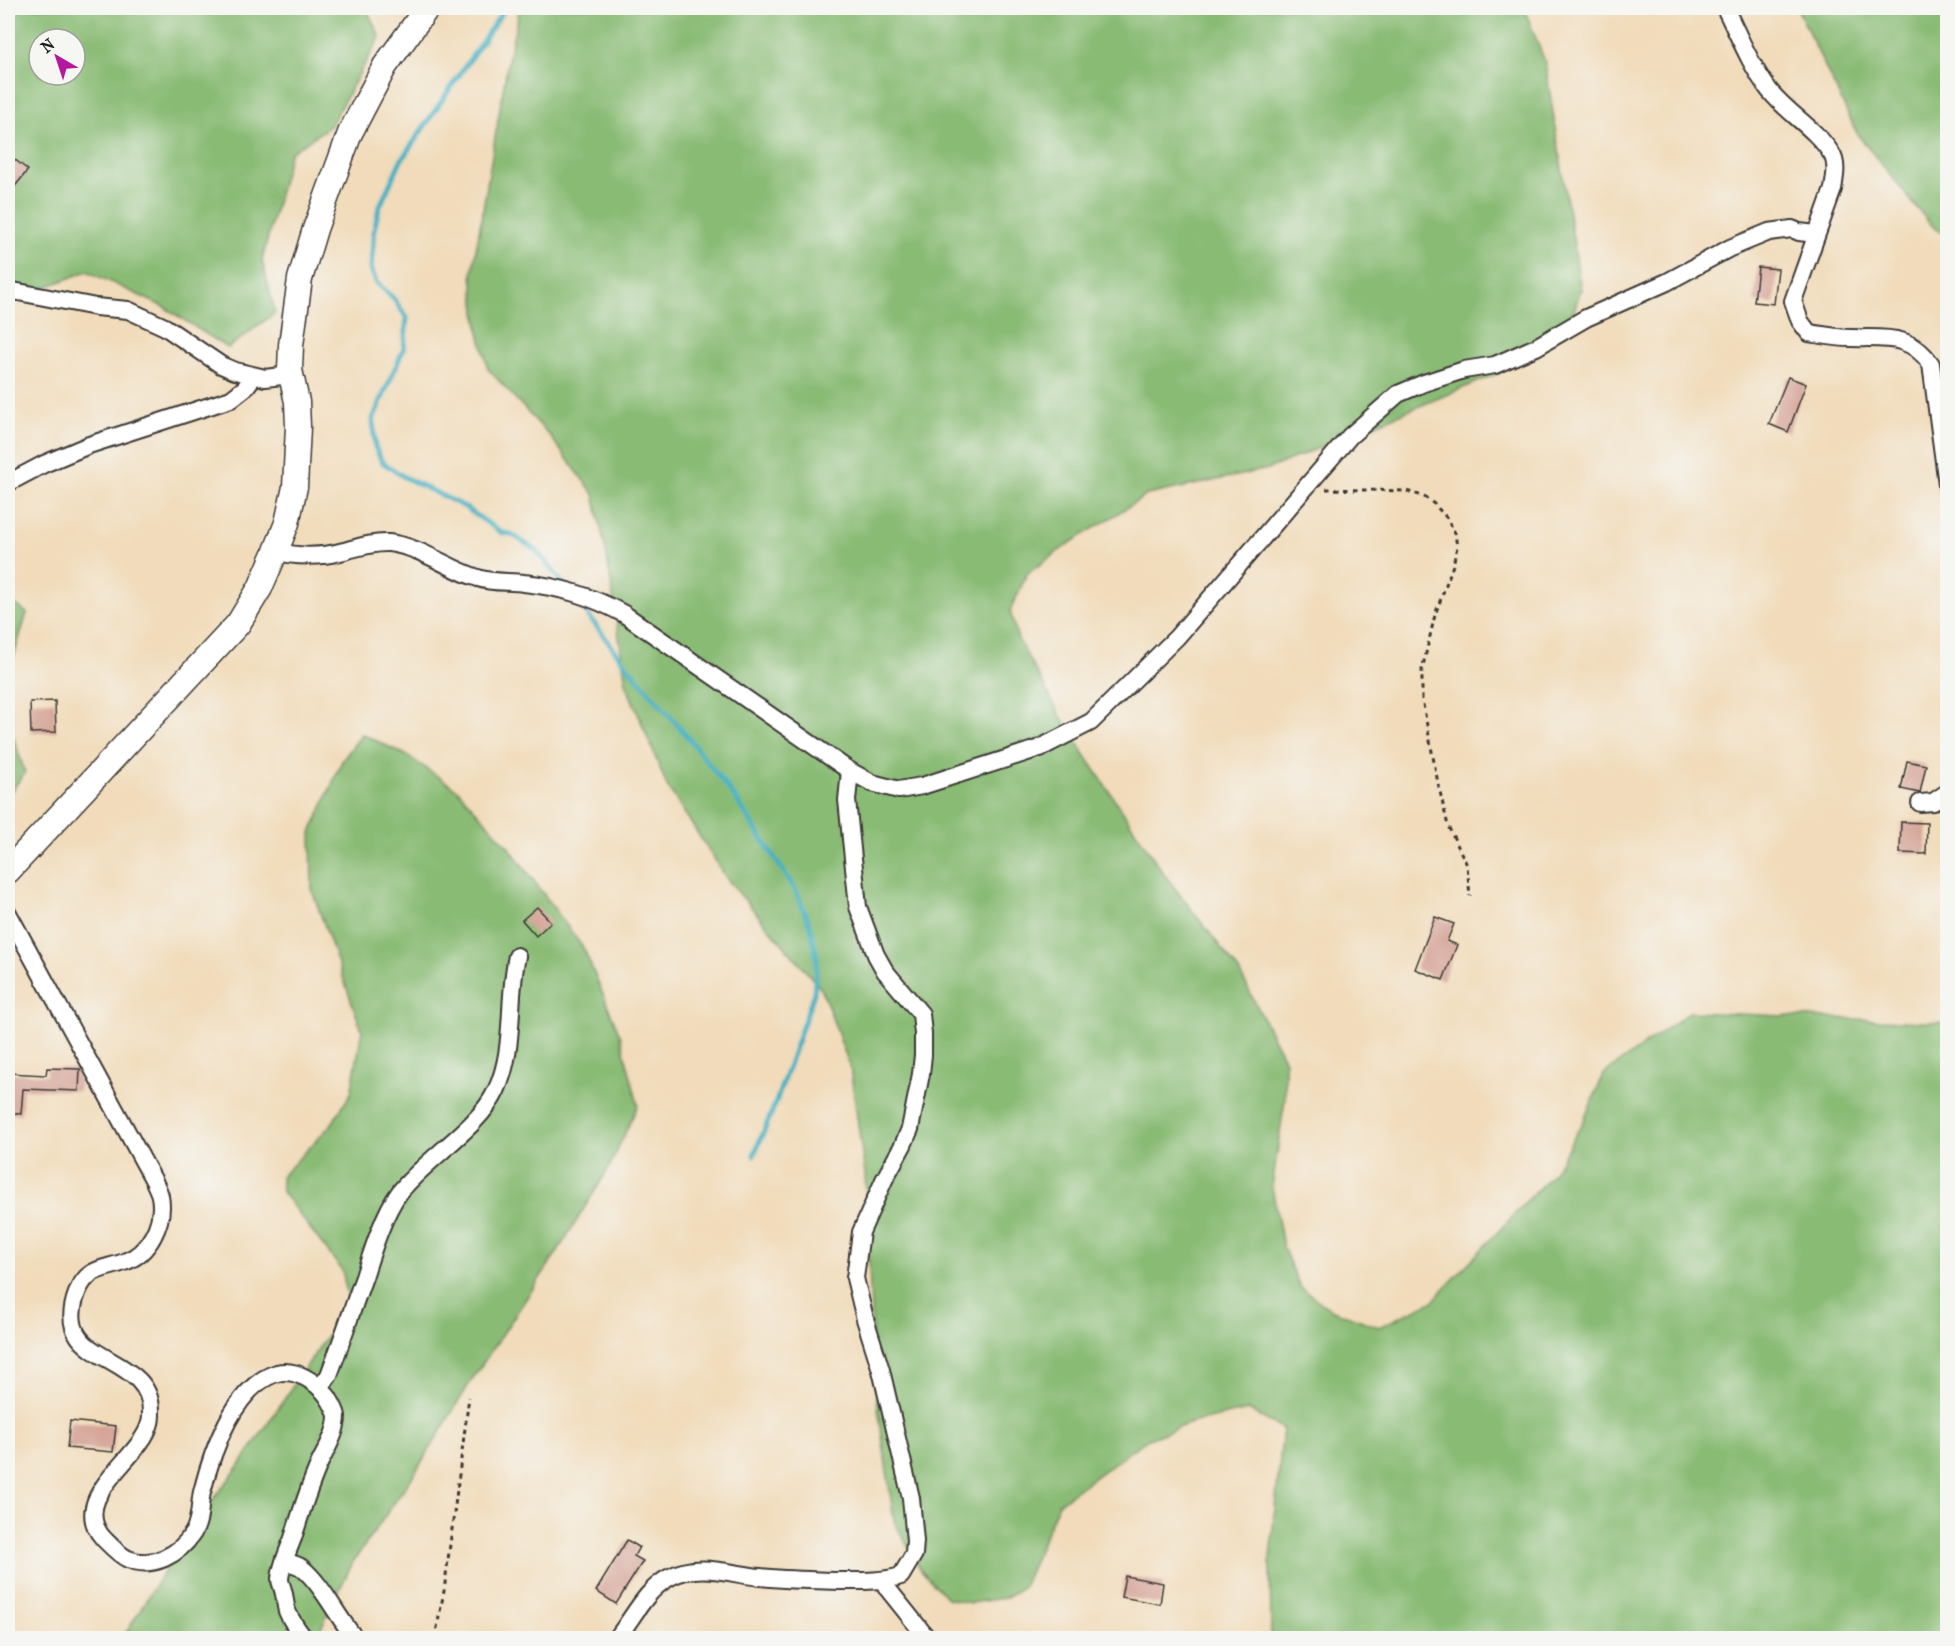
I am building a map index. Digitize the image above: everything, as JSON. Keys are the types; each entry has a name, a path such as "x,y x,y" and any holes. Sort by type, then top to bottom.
{"street":[{"path":"8,871 238,624 260,588 286,523 295,487 298,427 297,402 291,375 291,345 300,279 329,187 350,133 385,66 427,8"},
{"path":"1725,8 1768,88 1833,155 1836,172 1833,189 1792,301 1800,321 1809,333 1848,338 1900,340 1922,351 1931,364 1947,492"},
{"path":"276,551 284,554 312,555 337,552 374,543 395,544 415,550 481,579 556,587 599,600 624,614 850,771 872,783 899,790 922,786 1040,748 1091,722 1177,637 1350,436 1398,394 1454,373 1495,365 1536,347 1586,318 1667,282 1730,248 1769,232 1792,229 1816,234"},
{"path":"8,290 96,307 128,310 165,327 221,365 234,371 265,378 291,375"},
{"path":"8,483 44,464 89,445 231,399 245,388 254,376"},
{"path":"617,1638 656,1586 671,1576 693,1570 813,1581 883,1580 901,1576 914,1554 915,1541 908,1481 881,1370 855,1278 861,1232 910,1129 923,1055 921,1014 885,970 876,955 858,907 847,800 850,771"},
{"path":"1920,803 1933,802 1947,792"},
{"path":"8,913 154,1181 160,1198 159,1215 151,1241 142,1251 125,1262 105,1266 88,1276 76,1294 73,1322 78,1337 96,1354 128,1370 143,1384 151,1402 150,1424 136,1447 103,1487 97,1499 94,1510 95,1525 100,1535 127,1558 148,1563 175,1552 186,1544 195,1531 201,1496 218,1443 247,1392 271,1375 286,1370 312,1382 331,1402 337,1415 334,1431 310,1488 284,1562 280,1581 286,1609 304,1638"},
{"path":"320,1388 329,1376 378,1235 398,1194 426,1164 477,1117 495,1093 506,1057 517,956"},
{"path":"284,1562 297,1564 303,1568 354,1638"},
{"path":"883,1580 927,1638"}],"path":[{"path":"1306,488 1406,491 1423,496 1446,517 1455,533 1457,547 1453,564 1436,615 1422,670 1422,699 1448,826 1467,866 1470,896"},
{"path":"435,1638 444,1591 468,1398"}],"green space":[{"path":"8,8 366,8 380,37 330,126 290,153 262,260 275,313 228,348 164,307 87,271 24,296 8,289"},
{"path":"520,8 1524,8 1545,62 1581,290 1566,333 1499,373 1268,469 1147,495 1070,543 1027,574 1010,611 1018,639 1068,729 1164,874 1239,971 1285,1061 1285,1099 1272,1187 1283,1247 1300,1287 1330,1309 1379,1327 1432,1302 1554,1172 1584,1120 1604,1074 1689,1012 1947,1023 1947,1638 1271,1638 1270,1558 1283,1429 1248,1410 1190,1423 1146,1440 1059,1503 1023,1587 1005,1598 970,1603 947,1598 921,1570 894,1521 874,1379 865,1174 850,1067 822,990 727,879 667,786 626,684 607,557 594,494 549,435 488,369 478,328 472,274 509,55"},
{"path":"1797,8 1947,8 1947,237 1930,224 1858,135"},
{"path":"8,599 27,613 8,675"},
{"path":"8,720 25,773 8,795"},
{"path":"362,734 406,755 458,790 511,850 584,949 620,1035 638,1105 609,1168 556,1254 471,1381 415,1473 353,1562 316,1638 123,1638 189,1530 240,1465 349,1303 342,1270 282,1192 281,1177 331,1125 351,1093 362,1031 312,890 311,833 342,761"}],"building":[{"path":"8,154 28,170 8,195"},
{"path":"1758,267 1778,269 1774,304 1754,302"},
{"path":"1788,377 1806,384 1788,432 1769,424"},
{"path":"55,701 56,732 31,733 30,702"},
{"path":"1907,761 1926,765 1920,793 1901,789"},
{"path":"1901,822 1927,823 1926,854 1900,853"},
{"path":"537,907 551,922 536,936 522,920"},
{"path":"1435,917 1454,924 1447,941 1457,945 1443,980 1415,969"},
{"path":"47,1068 80,1069 79,1091 23,1089 21,1114 8,1113 8,1073 46,1075"},
{"path":"70,1421 116,1426 113,1452 67,1448"},
{"path":"627,1540 639,1547 634,1556 643,1561 616,1604 596,1591"},
{"path":"1125,1576 1163,1583 1160,1604 1121,1597"}],"waterway":[{"path":"505,8 400,162 379,208 374,230 371,268 376,282 394,299 407,318 404,348 373,419 375,447 382,462 404,477 463,506 502,533 511,534 537,551 565,586"},
{"path":"575,598 623,661 691,741 736,799 795,889 811,928 817,959 814,993 776,1102 754,1155"}]}
